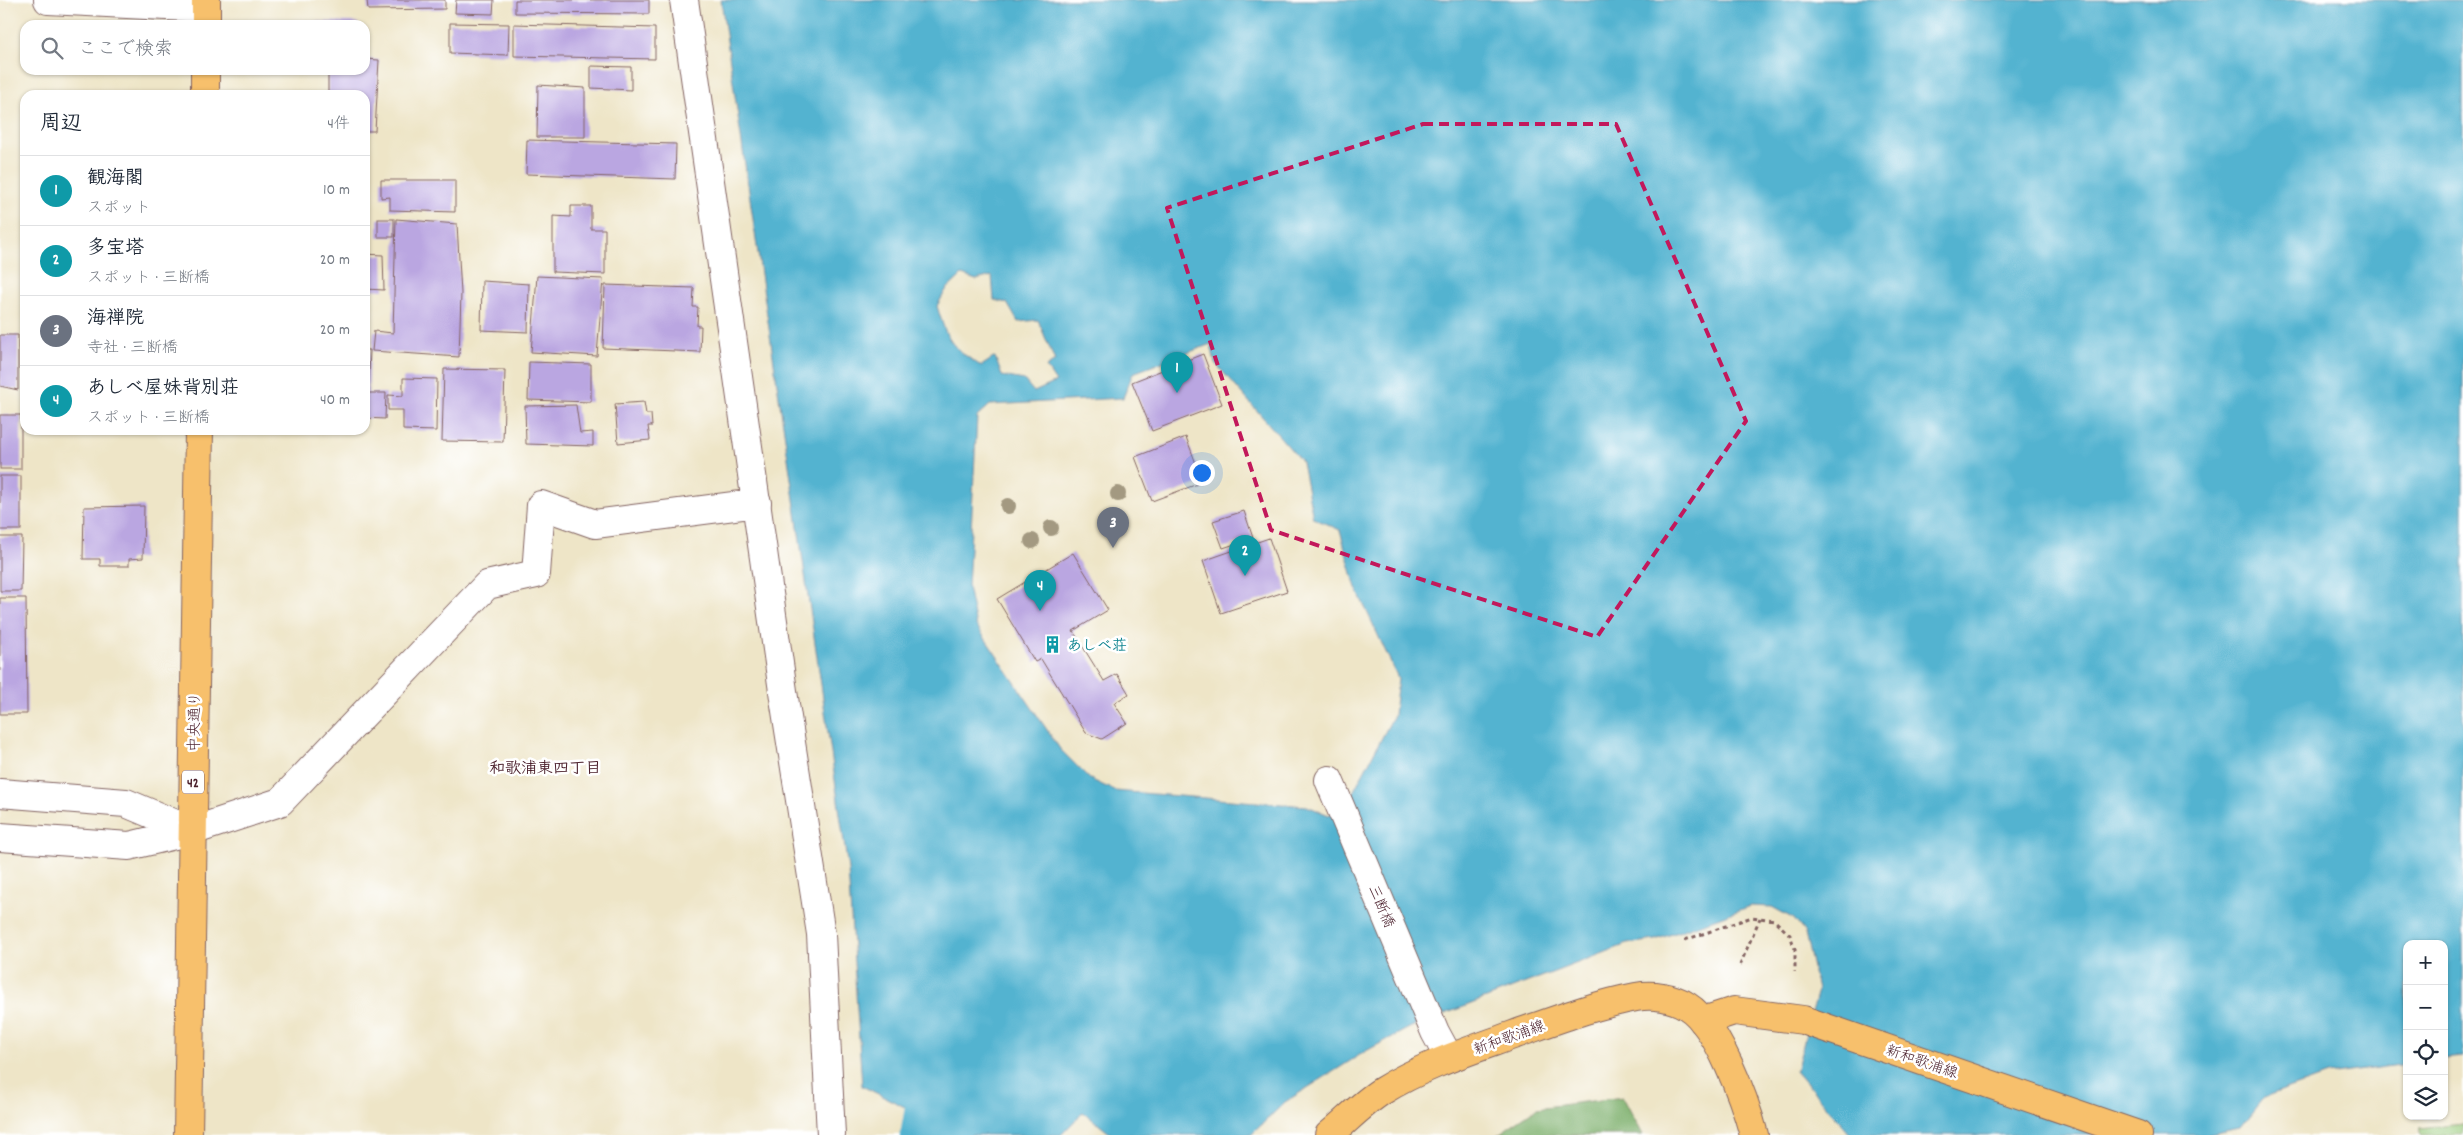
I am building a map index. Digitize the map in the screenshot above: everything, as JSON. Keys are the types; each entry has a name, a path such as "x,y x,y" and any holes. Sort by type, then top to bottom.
{"main road":[{"path":"205,75 205,90"},
{"name":"中央通り","path":"188,1135 199,435"},
{"name":"新和歌浦線","path":"1329,1135 1381,1092 1449,1058 1565,1017 1637,997 1655,996 1689,1007 1703,1021 1728,1062 1746,1104 1754,1135"},
{"name":"新和歌浦線","path":"1703,1021 1734,1011 1803,1020 2138,1135"}],"street":[{"path":"48,0 206,11"},
{"path":"684,0 822,934 831,1135"},
{"path":"0,837 129,846 192,831 280,802 488,585 536,574 541,505 595,524 757,502"},
{"name":"三断橋","path":"1329,780 1435,1032 1449,1058"},
{"path":"0,793 126,803 192,831"}],"path":[{"path":"1684,940 1731,922 1752,917 1774,920 1790,934 1795,949 1795,972"},
{"path":"1740,965 1760,918"}],"highlighted area":[{"path":"1423,124 1616,124 1746,421 1597,637 1271,530 1167,208"}],"green space":[{"path":"1623,1097 1643,1135 1497,1135 1537,1108"},
{"path":"2463,1124 2463,1135 2421,1135 2419,1129"}],"water":[{"path":"721,0 2463,0 2463,1057 2448,1059 2448,940 2403,940 2403,1065 2327,1075 2264,1098 2240,1128 2205,1135 1851,1135 1796,1071 1818,990 1805,933 1794,919 1772,907 1751,906 1655,940 1627,944 1411,1027 1366,1051 1285,1102 1251,1135 1112,1135 1083,1112 1061,1135 962,1135 862,1086 848,869","holes":["962,275 976,280 992,276 994,300 1007,303 1018,322 1038,320 1055,361 1046,367 1056,382 1034,392 1024,380 1002,376 995,357 981,366 962,353 951,342 937,306 946,290","1211,344 1215,363 1302,462 1313,518 1340,530 1356,588 1398,678 1394,715 1351,796 1329,815 1307,806 1115,791 1090,779 1060,749 976,625 968,587 977,417 990,405 1123,398 1133,373"]}],"building":[{"path":"367,0 445,0 445,9 368,10"},
{"path":"456,0 494,0 493,14 455,13"},
{"path":"515,0 649,0 649,14 515,13"},
{"path":"450,23 509,24 508,55 450,53"},
{"path":"514,24 655,28 655,59 514,56"},
{"path":"370,59 379,60 375,131 370,131 370,90 328,90 328,75 370,75"},
{"path":"591,66 631,67 631,90 591,88"},
{"path":"538,85 585,88 585,137 537,137"},
{"path":"527,140 676,144 675,179 526,174"},
{"path":"381,180 455,180 455,212 390,210 390,197 381,198"},
{"path":"571,206 591,206 591,229 605,229 605,274 553,272 553,216 571,217"},
{"path":"378,219 394,219 394,237 378,237"},
{"path":"396,219 457,224 461,293 459,357 372,351 374,331 393,333"},
{"path":"370,254 383,255 384,290 370,289"},
{"path":"537,276 603,279 597,356 531,352"},
{"path":"482,281 529,284 528,332 481,330"},
{"path":"605,285 694,288 693,307 698,307 697,326 701,326 700,352 603,348"},
{"path":"0,335 18,335 18,390 0,386"},
{"path":"1203,354 1222,404 1152,431 1132,382"},
{"path":"529,362 591,364 591,402 528,400"},
{"path":"444,369 505,370 503,442 442,441"},
{"path":"403,378 437,379 436,431 403,430 403,410 388,410 388,395 403,396"},
{"path":"370,393 386,393 385,419 370,418"},
{"path":"644,402 646,414 651,414 652,426 648,426 650,440 618,443 615,404"},
{"path":"576,405 580,433 593,432 593,446 526,444 525,406"},
{"path":"0,415 20,415 21,469 0,469"},
{"path":"1186,437 1203,482 1152,501 1135,457"},
{"path":"0,476 21,476 21,530 0,530"},
{"path":"144,506 143,558 129,559 129,566 100,566 100,559 83,559 84,507"},
{"path":"1244,511 1253,538 1223,548 1213,521"},
{"path":"0,537 22,537 21,591 0,591"},
{"path":"1269,538 1287,591 1221,613 1203,561"},
{"name":"あしべ荘","path":"1073,553 1108,610 1073,631 1104,681 1117,674 1129,694 1114,703 1127,723 1102,739 1086,733 1041,659 1035,662 997,599"},
{"path":"0,598 26,598 27,714 0,714"}],"waterway":[{"path":"935,1135 948,1061"}],"place":[{"name":"観海閣","path":"1177,393"},
{"name":"海禅院","path":"1113,548"},
{"name":"多宝塔","path":"1245,576"},
{"name":"あしべ屋妹背別荘","path":"1040,611"},
{"name":"あしべ荘","path":"1053,645"}],"district":[{"name":"和歌浦東四丁目","path":"545,767"}]}
